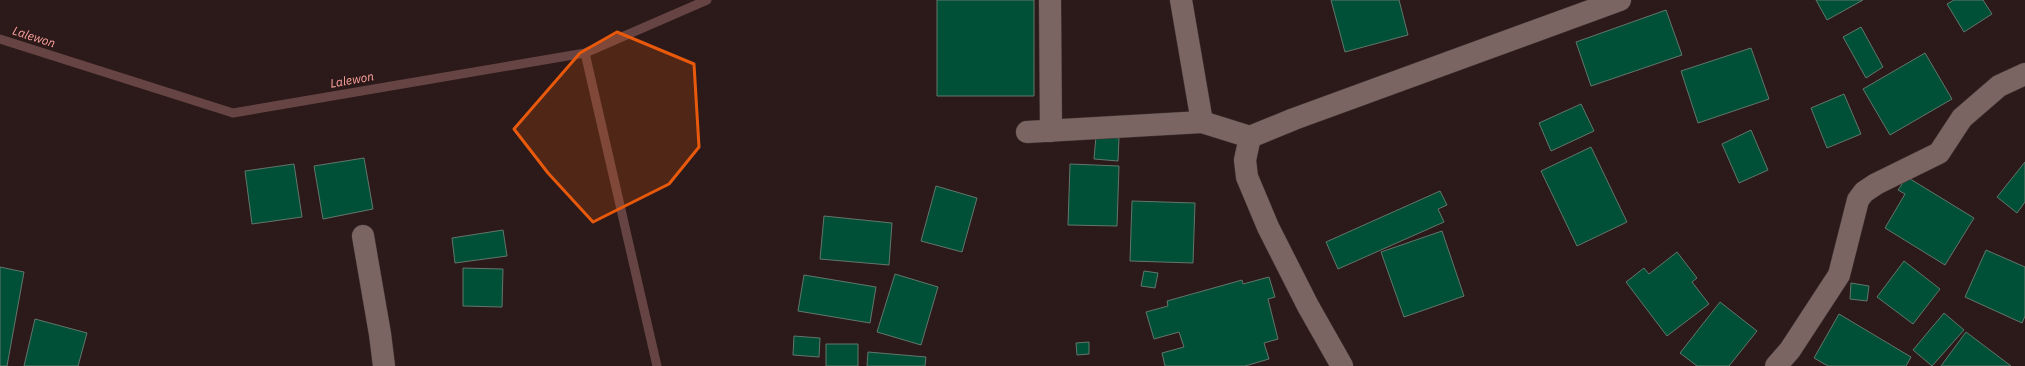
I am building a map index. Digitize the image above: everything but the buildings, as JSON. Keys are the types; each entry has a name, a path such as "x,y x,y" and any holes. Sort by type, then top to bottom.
{"street":[{"path":"1050,0 1051,130"},
{"path":"1180,0 1202,122"},
{"path":"1027,132 1202,122 1250,138 1294,119 1620,0"},
{"path":"1776,366 1790,350 1839,275 1858,200 1864,192 1876,184 1939,153 1962,118 1999,86 2025,74"},
{"path":"1250,138 1245,160 1247,177 1268,227 1308,306 1342,366"},
{"path":"363,236 384,366"}],"highlighted area":[{"path":"617,32 694,64 699,147 669,184 593,222 548,173 514,129 580,53"}],"waterway":[{"name":"Lalewon","path":"0,39 233,113 585,53 707,0"},
{"path":"585,53 657,366"}]}
